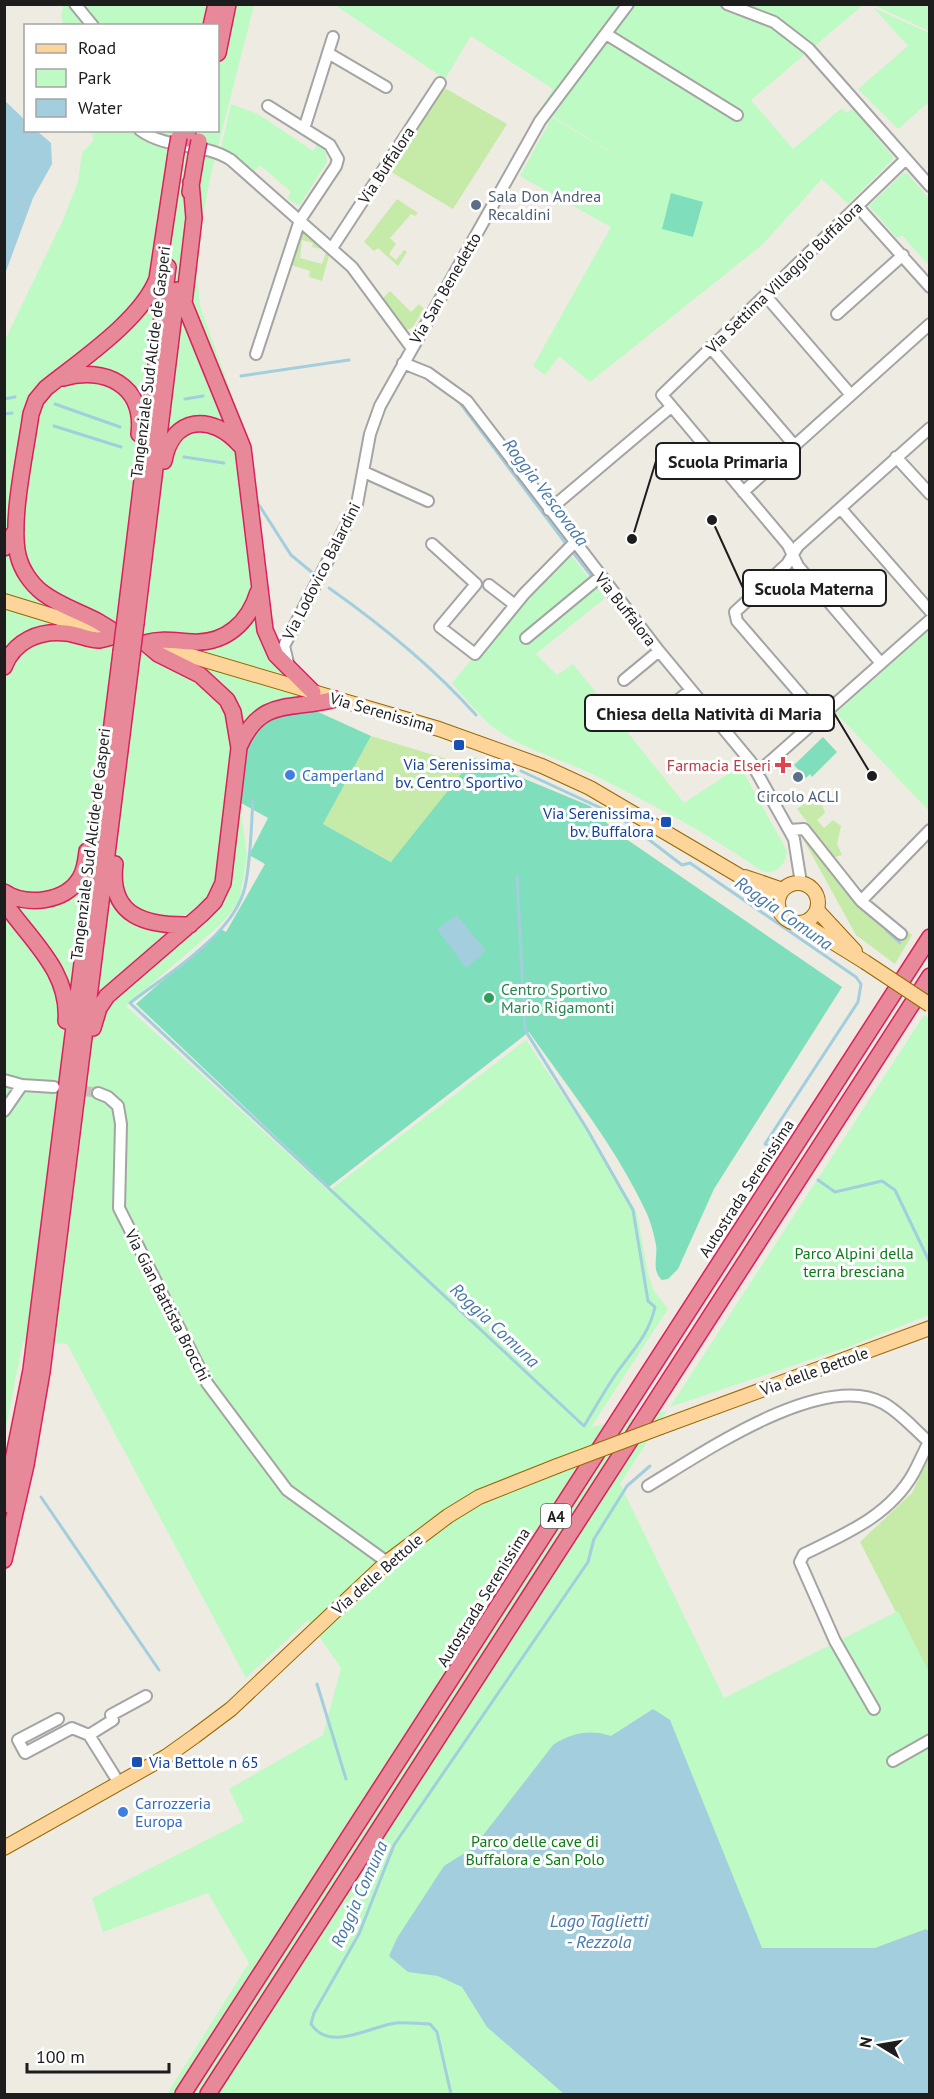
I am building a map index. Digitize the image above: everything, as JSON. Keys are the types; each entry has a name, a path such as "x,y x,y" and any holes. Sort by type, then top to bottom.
{"highway":[{"path":"211,24 216,4"},
{"path":"219,48 228,4"},
{"path":"118,635 102,621 56,601 35,586 18,556 16,530 31,414 36,400 57,379 133,315 152,293 188,141"},
{"name":"Tangenziale Sud Alcide de Gasperi","path":"130,622 141,585 191,182 188,141"},
{"name":"Tangenziale Sud Alcide de Gasperi","path":"4,1505 31,1370 118,765 135,534 188,141"},
{"path":"191,182 194,219 184,303 243,448 258,589 265,630 276,655 313,692"},
{"path":"57,379 78,373 106,376 120,384 135,401 140,429 131,500 135,534"},
{"path":"141,585 153,550 164,459 168,444 174,434 189,425 210,425 231,434 243,448"},
{"path":"4,548 16,530"},
{"path":"145,643 161,639 195,642 221,638 232,632 245,619 253,606 258,589"},
{"path":"4,667 8,657 20,644 30,638 67,633 98,640 118,635"},
{"path":"69,1113 84,1093 93,1028 99,1008 120,982 190,925 214,902 223,884 239,748 233,712 222,694 200,675 158,654 145,643"},
{"name":"Tangenziale Sud Alcide de Gasperi","path":"4,1560 26,1465 42,1372 108,749 126,653"},
{"path":"239,748 247,730 269,710 284,705 319,704 335,699"},
{"path":"4,892 23,899 48,899 67,891 80,878 85,865 93,793 108,749"},
{"path":"118,765 123,785 114,880 120,901 136,917 157,925 190,925"},
{"path":"4,902 52,964 65,993 67,1014 59,1078 69,1113"},
{"name":"Autostrada Serenissima","path":"183,2094 930,937"},
{"name":"A4","path":"208,2094 930,976"}],"main road":[{"name":"Via Serenissima","path":"4,601 439,729 542,766 590,788 738,875 778,905 786,920 802,923 930,1005"},
{"name":"Via Serenissima","path":"738,875 783,890"},
{"path":"778,905 783,890 794,883 801,883"},
{"name":"Via Serenissima","path":"801,883 807,885 817,896 817,910 865,962"},
{"path":"802,923 809,921 817,910"},
{"name":"Via delle Bettole","path":"4,1848 167,1756 231,1709 387,1562 448,1516 479,1497 930,1328"}],"street":[{"path":"75,4 91,24"},
{"name":"Via San Benedetto","path":"403,363 540,121 628,4"},
{"path":"727,4 774,22 788,30 809,49 930,186"},
{"path":"606,34 737,115"},
{"path":"304,129 333,37"},
{"path":"328,53 386,87"},
{"name":"Via Buffalora","path":"332,248 440,82"},
{"path":"256,354 300,220 336,166 338,159 330,145 268,106"},
{"path":"144,132 161,141 226,157 332,248 366,284 411,347"},
{"name":"Via Settima Villaggio Buffalora","path":"672,407 662,395 906,159"},
{"path":"858,207 930,287"},
{"path":"837,314 903,255"},
{"path":"765,295 851,395"},
{"path":"743,492 930,324"},
{"path":"710,347 795,446"},
{"name":"Via Buffalora","path":"403,363 428,373 467,401 549,510 571,546 601,576 757,773 794,839 801,883"},
{"name":"Via Lodovico Balardini","path":"290,669 284,646 357,504 370,434 380,406 403,363"},
{"path":"549,510 672,407 788,545 798,566 880,662"},
{"path":"819,716 737,621 735,615 787,564 798,546 930,428"},
{"path":"896,457 930,494"},
{"path":"364,472 428,501"},
{"path":"840,509 930,610"},
{"path":"432,543 476,584 441,627 475,654 515,605 571,546"},
{"path":"526,638 601,576"},
{"path":"489,585 515,605"},
{"path":"757,773 930,620"},
{"name":"Via Buffalora","path":"624,680 659,651"},
{"path":"652,720 691,690"},
{"path":"789,830 804,830 861,901 901,934"},
{"path":"861,901 930,830"},
{"path":"4,1080 22,1085 54,1087"},
{"path":"4,1111 22,1085"},
{"name":"Via Gian Battista Brocchi","path":"98,1093 108,1097 118,1106 121,1124 119,1208 207,1383 287,1490 387,1562"},
{"name":"Via delle Bettole","path":"648,1486 718,1443 800,1404 828,1396 864,1397 883,1403 929,1441 913,1475 892,1501 860,1526 804,1554 800,1562 835,1641 874,1709"},
{"path":"89,1735 114,1720 111,1715 146,1696"},
{"path":"58,1719 18,1740 26,1753 72,1728 89,1735 118,1783"},
{"path":"893,1761 930,1740"}],"green space":[{"name":"Parco delle cave di Buffalora e San Polo","path":"64,4 254,5 211,174 204,210 197,274 200,306 250,445 269,614 274,632 310,698 294,698 272,703 251,717 240,804 247,856 239,902 220,925 126,1006 329,1191 526,1040 602,1153 637,1213 648,1274 654,1291 668,1309 591,1427 667,1411 620,1484 724,1698 898,1611 929,1672 929,2094 167,2094 249,1963 208,1893 103,1932 92,1898 244,1821 229,1789 323,1735 341,1668 308,1620 246,1678 67,1344 23,1341 5,1432 5,340 62,222 78,182 82,153 93,141 92,132 219,132 219,24 63,24 61,14"},
{"path":"335,5 863,5 751,100 793,149 842,108 847,113 853,108 894,158 848,204 822,179 762,245 590,382 559,356 545,375 533,366 611,227 520,176 552,117 651,177 541,109 553,89 471,36 445,79"},
{"path":"874,5 929,5 929,31"},
{"path":"874,8 929,33 929,102 898,129 858,89 908,46"},
{"path":"443,87 507,124 453,209 388,170"},
{"path":"231,104 258,114 313,151 317,145 325,150 327,162 299,206 287,198 291,192 260,165 254,172 221,148"},
{"path":"903,173 908,174 929,199 929,266 902,235 897,238 869,206"},
{"path":"671,193 703,202 693,237 662,229"},
{"path":"397,199 418,213 415,216 411,214 390,238 396,244 389,254 396,260 404,250 407,252 398,266 378,248 374,251 364,242"},
{"path":"301,230 323,247 322,249 312,247 313,243 302,240 300,258 322,264 327,250 330,252 322,281 309,277 310,271 291,265"},
{"path":"390,291 411,312 419,304 424,309 412,328 406,330 383,298"},
{"path":"569,553 605,598 536,654 557,675 573,664 684,803 740,766 787,851 785,860 776,870 762,871 701,832 639,798 582,770 524,746 486,721 452,683 526,595"},
{"path":"929,630 929,811 836,713"},
{"name":"Centro Sportivo Mario Rigamonti","path":"314,710 371,736 323,824 391,862 474,758 590,806 616,832 842,987 714,1189 678,1269 668,1279 662,1280 657,1272 656,1245 650,1221 635,1190 592,1121 529,1032 329,1187 136,1004 221,929 226,932 265,864 249,855 268,818 241,803 248,740 268,716"},
{"path":"371,736 470,766 392,862 323,824"},
{"path":"823,737 837,752 812,777 810,774 806,778 794,765"},
{"path":"821,802 825,813 817,820 824,828 833,820 841,826 837,844 842,855 835,857 797,809 805,803"},
{"path":"802,837 858,905 898,939 906,930 912,935 895,964 856,935"},
{"name":"Parco Alpini della terra bresciana","path":"924,1015 930,1019 929,1315 848,1347 670,1407"},
{"path":"929,1457 929,1677 860,1542 912,1493"}],"water":[{"path":"4,100 24,119 24,132 38,132 51,143 52,164 33,198 5,274"},
{"path":"457,915 486,951 466,968 437,929"},
{"name":"Lago Taglietti - Rezzola","path":"653,1709 670,1720 762,1948 875,1948 926,1929 929,1931 929,2094 564,2094 487,2027 462,1987 438,1976 408,1972 389,1956 397,1938 444,1866 474,1847 553,1745 581,1733 611,1736"}],"waterway":[{"name":"Roggia Vescovada","path":"241,376 349,360"},
{"name":"Roggia Vescovada","path":"185,399 203,396"},
{"name":"Roggia Vescovada","path":"4,399 15,397"},
{"name":"Roggia Vescovada","path":"457,399 567,545"},
{"name":"Roggia Vescovada","path":"55,404 120,427"},
{"name":"Roggia Comuna","path":"4,414 12,413"},
{"name":"Roggia Comuna","path":"54,426 121,447"},
{"name":"Roggia Comuna","path":"184,457 224,463"},
{"name":"Roggia Comuna","path":"259,505 291,555 314,574"},
{"name":"Roggia Vescovada","path":"571,550 593,578"},
{"name":"Roggia Vescovada","path":"597,583 635,631"},
{"name":"Roggia Comuna","path":"329,588 406,647 476,715"},
{"name":"Roggia Comuna","path":"521,771 618,816 682,865 690,863 856,977 861,984 858,1002 765,1144 773,1148"},
{"name":"Roggia Comuna","path":"253,800 249,866 245,887 238,905 214,937 130,1003 584,1426 645,1333 655,1307 648,1301 633,1210 587,1129 525,1030 517,876"},
{"name":"Roggia Vescovada","path":"887,931 900,943"},
{"name":"Roggia Comuna","path":"818,1180 835,1192 882,1181 895,1190 930,1263"},
{"name":"Roggia Comuna","path":"451,2094 437,2032 430,2024 396,2023 351,2036 339,2037 319,2032 311,2024 314,2013 359,1934 394,1845 588,1562 594,1539 627,1486 650,1466"},
{"name":"Roggia Comuna","path":"41,1497 159,1670"},
{"name":"Roggia Comuna","path":"317,1684 346,1779"}],"tunnel":[{"path":"71,1089 98,1093"}],"place":[{"name":"Sala Don Andrea Recaldini","path":"476,205"},
{"name":"Scuola Materna","path":"712,520"},
{"name":"Scuola Primaria","path":"632,539"},
{"name":"Via Serenissima, bv. Centro Sportivo","path":"459,745"},
{"name":"Farmacia Elseri","path":"783,765"},
{"name":"Camperland","path":"290,775"},
{"name":"Chiesa della Natività di Maria","path":"872,776"},
{"name":"Circolo ACLI","path":"798,777"},
{"name":"Via Serenissima, bv. Buffalora","path":"666,822"},
{"name":"Centro Sportivo Mario Rigamonti","path":"489,998"},
{"name":"Via Bettole n 65","path":"137,1762"},
{"name":"Carrozzeria Europa","path":"123,1812"}]}
